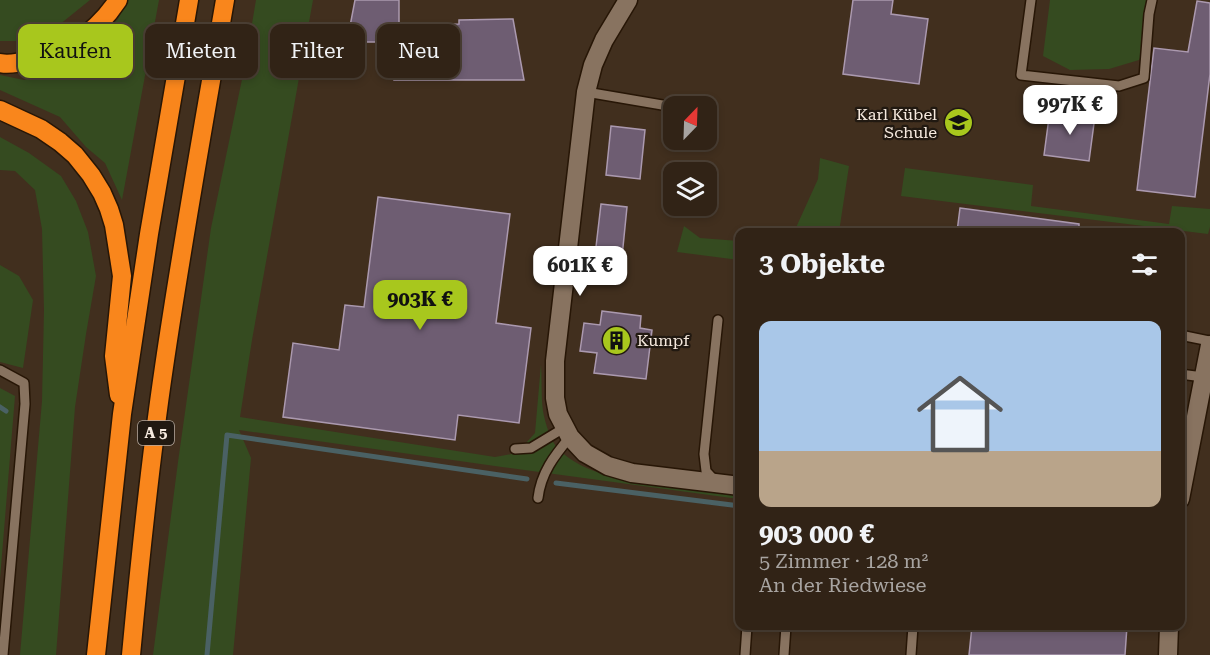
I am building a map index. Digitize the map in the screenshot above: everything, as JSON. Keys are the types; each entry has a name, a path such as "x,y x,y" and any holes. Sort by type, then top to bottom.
{"highway":[{"path":"0,63 35,61 61,52 92,30 118,0"},
{"name":"A 5","path":"96,655 122,414 149,234 189,0"},
{"name":"A 5","path":"131,655 140,558 164,368 188,212 225,0"},
{"path":"0,110 41,129 75,155 92,175 109,209 114,225 122,276 114,356 122,414"}],"street":[{"path":"628,0 604,40 593,65 586,92 555,361 555,398 558,414 567,432 585,453 608,466 632,473 735,486"},
{"path":"1186,430 1210,348"},
{"path":"1168,655 1169,630"}],"lane":[{"path":"1031,0 1021,75 1119,86 1144,78 1152,0"},
{"path":"586,92 663,105"},
{"path":"717,484 706,471 704,454 718,320"},
{"path":"1185,337 1210,348"},
{"path":"0,370 24,383 25,404 3,655"},
{"path":"1185,375 1203,377"},
{"path":"515,449 531,448 567,432"},
{"path":"538,498 548,466 567,432"},
{"path":"745,655 747,630"},
{"path":"784,655 786,630"},
{"path":"911,655 913,630"}],"green space":[{"path":"0,0 90,0 60,24 18,24 18,41 0,41"},
{"path":"127,0 159,0 155,24 145,24 145,76 122,200 105,163 86,147 60,117 0,90 0,75 24,80 31,78 133,78 133,24 114,24"},
{"path":"256,0 313,0 309,24 270,24 270,78 299,78 240,417 495,457 517,453 535,433 541,364 542,405 547,427 556,447 569,458 586,468 604,474 735,491 735,498 239,430 251,458 233,655 153,655 211,228 242,78 258,78 258,24 252,24"},
{"path":"1050,0 1148,0 1154,6 1153,32 1139,60 1109,69 1070,70 1043,56"},
{"path":"0,137 29,153 61,176 76,201 88,232 96,276 75,407 56,655 20,655 42,401 44,310 42,229 35,190 15,171 0,170"},
{"path":"820,158 849,166 840,228 796,228 818,179"},
{"path":"905,168 1033,185 1031,206 1169,224 1172,206 1210,209 1210,227 1208,234 1185,231 1185,228 1160,228 901,196"},
{"path":"684,226 700,238 735,241 735,259 677,252"},
{"path":"0,265 19,276 33,300 23,368 0,362"},
{"path":"0,388 15,396 0,579"}],"building":[{"path":"355,0 399,0 399,24 377,24 377,42 365,42 365,24 350,24"},
{"name":"Karl Kübel Schule","path":"853,0 893,0 891,14 928,19 919,84 843,74"},
{"path":"1197,1 1210,3 1210,74 1195,197 1137,190 1154,48 1188,52"},
{"path":"513,19 524,80 394,80 394,78 460,78 459,20"},
{"path":"1050,110 1095,116 1089,161 1044,155"},
{"path":"611,126 645,130 640,179 606,175"},
{"path":"378,197 510,214 496,323 531,328 519,423 458,415 455,440 283,417 293,343 339,350 345,305 364,307"},
{"path":"601,204 627,207 621,267 594,264"},
{"path":"960,208 1079,224 1079,228 958,228"},
{"name":"Kumpf","path":"602,311 641,316 640,328 652,330 646,379 594,373 597,353 580,351 584,323 600,325"},
{"path":"972,630 1127,630 1125,655 969,655"}],"waterway":[{"path":"0,407 6,411"},
{"path":"207,655 227,435 527,479"},
{"path":"556,483 735,505"}],"place":[{"name":"Karl Kübel Schule","path":"958,123"},
{"name":"Kumpf","path":"616,340"}]}
